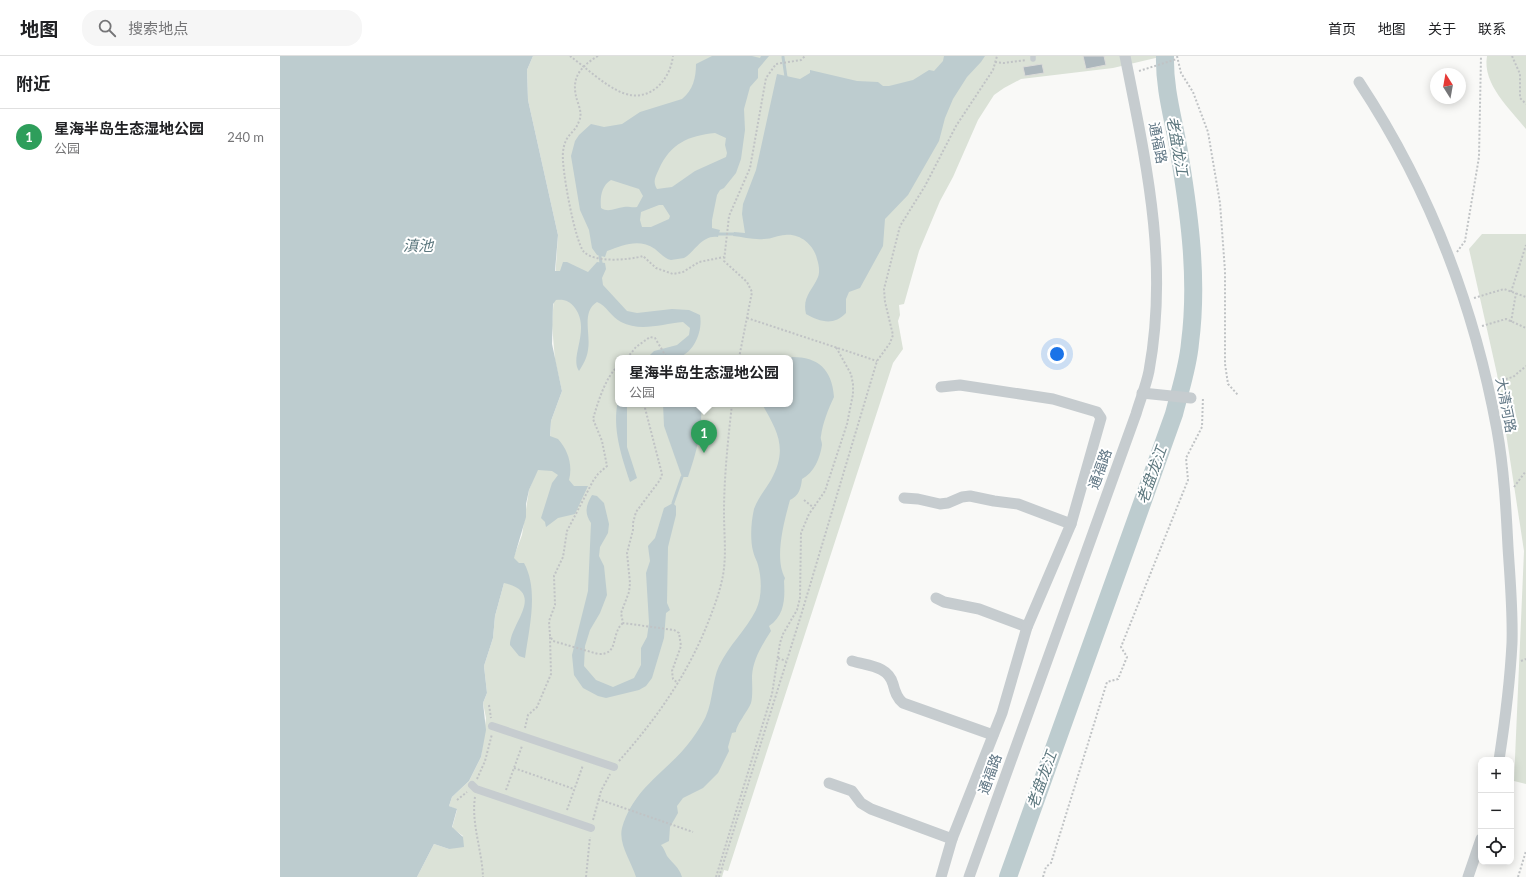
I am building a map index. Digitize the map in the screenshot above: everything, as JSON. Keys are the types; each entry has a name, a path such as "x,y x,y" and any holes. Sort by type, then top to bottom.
{"street":[{"name":"通福路","path":"969,877 1149,372 1158,297 1158,255 1147,166 1125,56"},
{"name":"大清河路","path":"1359,82 1387,124 1416,180 1450,260 1465,301 1487,384 1497,432 1505,499 1512,641 1507,708 1499,757"},
{"path":"941,387 960,385 1053,399 1097,412 1101,418 1100,428 1071,524 1027,627 993,735 952,840 941,877"},
{"path":"1142,393 1166,396 1197,397"},
{"path":"904,498 918,499 940,504 970,496 994,502 1018,504 1071,524"},
{"path":"936,598 944,602 979,609 1027,627"},
{"path":"852,662 884,670 891,676 897,698 903,703 993,735"},
{"path":"492,726 614,767"},
{"path":"828,783 852,791 861,802 870,808 952,840"},
{"path":"474,787 591,828"},
{"path":"1468,877 1478,848"}],"path":[{"path":"570,56 623,93 633,96 644,95 653,92 660,87 665,80 673,56"},
{"path":"598,56 577,74 574,83 580,111 580,120 568,134 562,153 570,208 584,253 594,258 605,259 643,256 656,268 673,274 683,272 699,262 724,257"},
{"path":"740,355 752,292 747,282 724,261 725,241 729,216 736,197 750,168 766,78 776,64 801,60 805,56"},
{"path":"719,877 787,661 877,361 890,343 892,335 885,302 884,289 900,226 925,186 956,126 993,70 997,56"},
{"path":"1450,260 1464,241 1480,157 1481,56"},
{"path":"1512,56 1520,74 1520,98 1526,104"},
{"path":"996,62 1012,63 1033,57"},
{"path":"1129,74 1177,57 1181,73 1193,92 1208,132 1221,211 1225,271 1225,364 1228,384 1238,395"},
{"path":"1511,292 1526,245"},
{"path":"1465,301 1504,289 1526,297"},
{"path":"1511,322 1516,293"},
{"path":"747,318 877,361"},
{"path":"1472,329 1506,319 1526,328"},
{"path":"629,355 636,347 650,337 655,338 665,355"},
{"path":"716,877 772,694 783,634 797,610 800,598 801,533 804,522 825,492 829,482 832,466 840,446 853,394 851,374 836,347"},
{"path":"1487,384 1513,377 1525,367 1526,372"},
{"path":"503,798 525,737 528,715 537,707 551,674 549,621 555,605 554,576 563,557 568,531 576,518 593,481 598,474 605,470 608,461 593,419 606,381 610,373 615,369"},
{"path":"1043,877 1046,867 1051,863 1107,682 1118,679 1127,657 1121,646 1188,480 1186,458 1202,427 1197,397"},
{"path":"550,636 553,642 598,654 609,652 613,646 618,629 622,623 621,613 629,592 630,583 627,553 636,512 660,480 662,474 645,407"},
{"path":"586,877 586,865 591,828 598,799 614,767 659,713 678,683 701,640 723,579 725,552 725,489 732,407"},
{"path":"804,500 814,508"},
{"path":"797,610 802,612"},
{"path":"622,623 674,630 679,633 681,646 672,671 673,678 678,683"},
{"path":"778,658 787,661"},
{"path":"483,877 482,860 473,808 474,787 485,761 490,743 492,726 489,704"},
{"path":"564,819 586,757"},
{"path":"514,768 574,789"},
{"path":"457,800 474,787"},
{"path":"598,799 693,832"},
{"path":"1518,877 1526,851"}],"shaded area":[{"path":"533,56 1164,56 1113,68 1021,79 994,95 978,120 953,177 940,201 919,251 904,304 899,305 900,315 898,321 903,349 893,363 728,871 724,870 722,877 417,877 434,844 449,849 463,836 452,828 457,810 449,806 452,797 469,781 481,757 486,718 483,703 487,693 484,666 493,638 495,616 504,583 522,535 529,490 550,437 551,421 562,391 555,360 552,325 558,235 528,100 527,70"},
{"path":"1487,56 1526,56 1526,129 1505,104 1493,86 1487,66"},
{"path":"1482,234 1526,234 1526,784 1514,781 1524,551 1497,374 1469,249"}],"water":[{"name":"滇池","path":"280,56 533,56 527,70 528,100 558,235 555,271 560,271 563,262 567,262 588,272 597,262 605,263 606,269 602,278 603,285 627,311 637,313 672,309 689,310 700,315 701,321 698,335 692,347 684,355 650,355 654,351 677,345 689,335 690,328 683,322 643,327 628,325 618,320 604,306 597,302 589,311 589,344 587,356 579,371 576,358 581,334 579,316 575,308 567,301 556,300 553,304 552,344 562,391 551,421 550,436 558,439 562,443 567,453 570,463 569,480 574,486 588,486 575,514 558,518 546,527 545,522 541,518 552,483 558,475 552,471 538,470 529,490 526,504 526,517 514,558 519,563 524,563 529,574 531,585 532,610 525,658 519,656 510,645 525,601 523,594 517,588 504,583 495,616 493,638 484,666 487,693 483,703 486,730 481,757 469,781 452,797 449,806 457,809 452,827 463,837 464,847 449,849 434,844 417,877 280,877"},
{"path":"712,56 752,56 760,58 761,56 769,56 758,69 758,78 750,87 744,109 745,130 741,159 736,173 717,195 712,228 720,230 718,237 707,238 688,256 681,259 671,260 649,246 637,243 607,251 605,257 597,255 592,248 589,230 580,210 571,156 575,141 591,124 604,127 622,124 640,112 682,99 689,92 693,83 696,64","holes":["715,133 726,138 726,157 695,171 672,187 657,189 655,181 657,174 664,160 675,147 681,142 697,136","611,180 639,189 643,196 637,207 609,210 601,208 602,192","659,205 663,205 670,216 669,219 651,227 642,227 640,220 641,212"]},
{"path":"944,56 985,56 967,77 953,99 945,118 939,141 908,195 885,219 883,246 860,288 849,292 846,299 846,313 837,320 832,321 822,321 811,317 806,314 805,303 808,294 816,282 819,271 815,254 810,245 801,238 791,235 760,239 733,236 734,232 745,233 742,214 743,204 756,170 777,74 800,79 810,73 810,70 857,81 878,82 883,86 889,86 913,80 929,70 934,71 943,61"},
{"path":"793,357 808,359 821,366 830,378 834,397 823,426 821,437 822,445 818,460 810,473 802,479 800,489 797,494 790,500 780,550 780,560 785,578 783,606 778,617 769,626 771,631 756,658 752,676 751,703 736,732 732,733 728,747 729,751 718,773 703,788 683,798 677,806 678,813 670,827 669,841 661,845 682,877 636,877 626,853 621,834 628,813 643,790 683,750 700,728 710,704 719,666 752,617 758,605 761,582 758,565 752,546 752,519 754,509 771,480 779,459 779,441 773,423 764,407 793,407"},
{"path":"617,407 627,407 627,447 637,478 630,482 618,441"},
{"path":"663,407 701,407 700,432 688,477 682,477 664,426"},
{"path":"592,495 597,496 604,503 609,524 608,533 600,547 599,556 604,566 607,595 600,613 590,630 585,646 584,666 596,680 613,687 634,678 641,665 641,648 647,637 649,623 646,573 650,561 648,546 655,538 664,508 673,503 676,506 676,515 668,547 667,603 670,610 666,613 664,638 652,678 646,686 639,690 606,698 598,696 583,688 574,675 572,655 588,591 591,523 587,516 587,509 588,502"}],"building":[{"path":"1083,56 1104,56 1106,65 1086,69"},
{"path":"1042,64 1044,73 1025,76 1023,67"}],"waterway":[{"name":"老盘龙江","path":"1008,877 1174,414 1188,361 1193,297 1192,250 1184,181 1166,82 1165,56"},
{"path":"783,57 786,77"},
{"path":"719,234 734,234"},
{"path":"600,256 601,263"},
{"path":"673,503 682,477"}],"place":[{"name":"星海半岛生态湿地公园","path":"704,453"}]}
